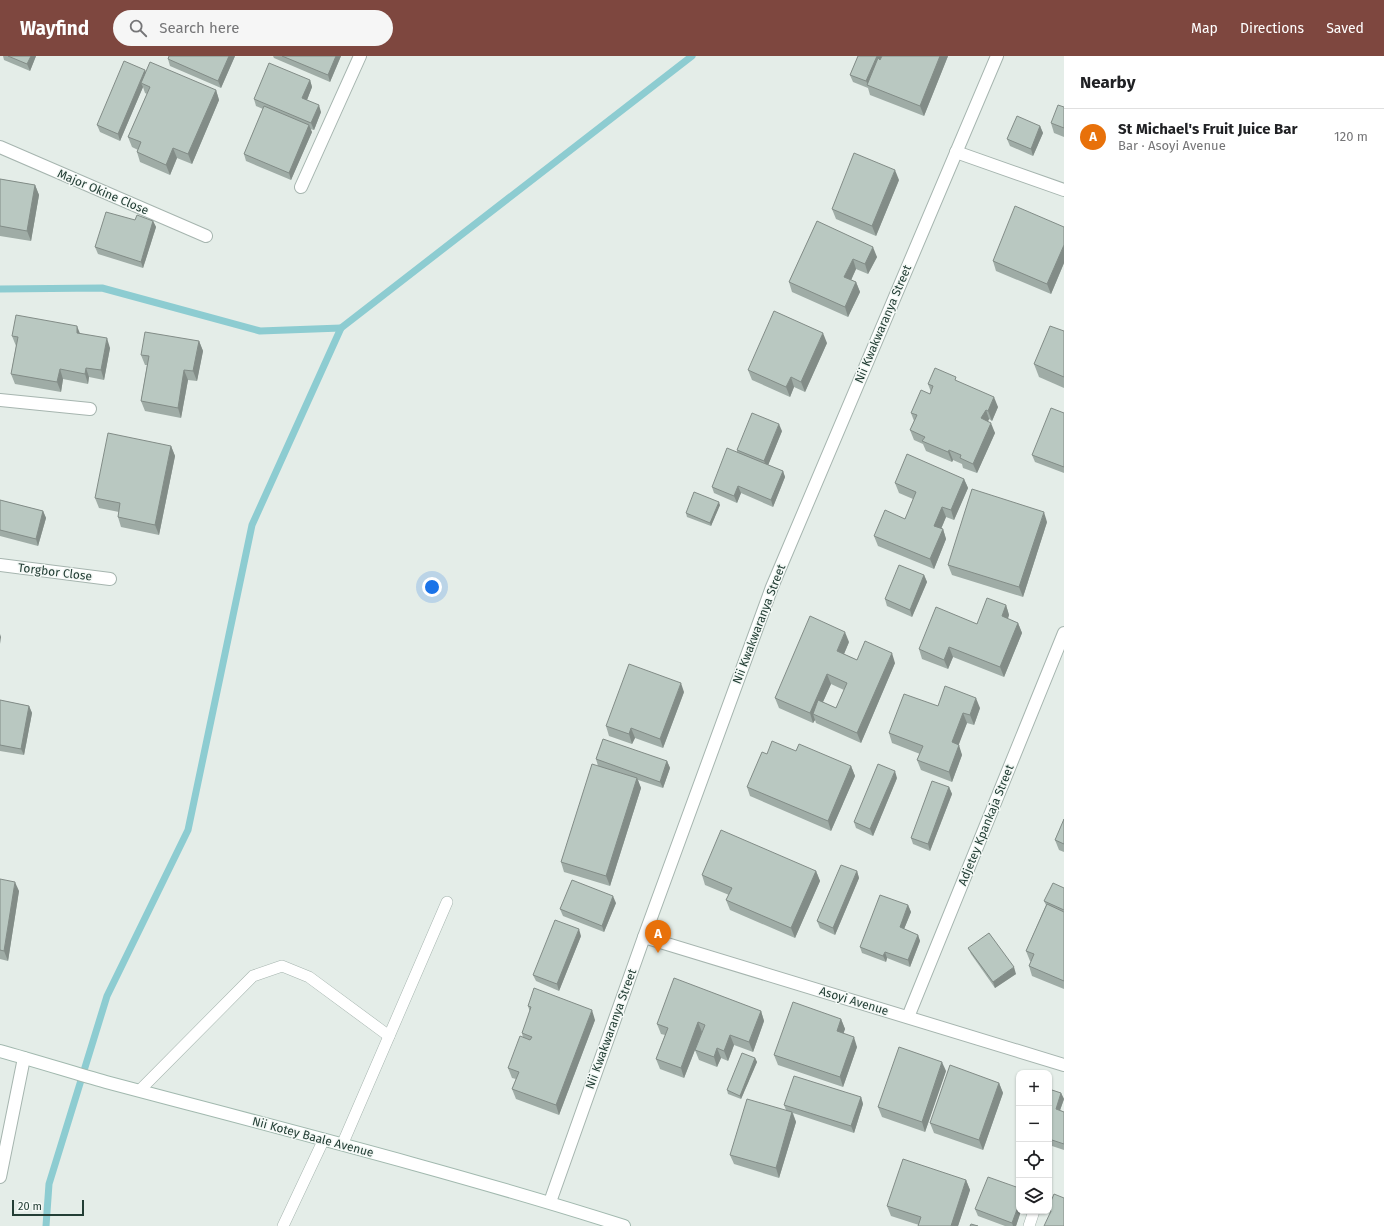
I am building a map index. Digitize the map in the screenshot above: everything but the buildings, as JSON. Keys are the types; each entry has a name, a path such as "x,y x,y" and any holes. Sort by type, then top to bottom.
{"street":[{"path":"302,187 360,56"},
{"name":"Nii Kwakwaranya Street","path":"550,1202 644,937 772,587 997,56"},
{"name":"Major Okine Close","path":"0,147 206,236"},
{"path":"956,152 1064,190"},
{"path":"0,400 90,409"},
{"name":"Torgbor Close","path":"0,565 110,580"},
{"name":"Adjetey Kpankaja Street","path":"908,1017 1064,633"},
{"name":"Asoyi Avenue","path":"644,937 1064,1064"},
{"name":"Nii Kotey Baale Avenue","path":"0,1051 550,1202 624,1226"},
{"path":"0,1177 24,1058"}],"lane":[{"path":"342,1144 447,902"},
{"path":"140,1090 253,976 282,966 309,977 389,1036"},
{"path":"283,1226 324,1139"},
{"path":"1029,1226 1033,1214"}],"waterway":[{"path":"46,1226 49,1184 107,996 188,830 252,525 341,328 692,56"},
{"path":"0,289 102,288 260,331 341,328"}],"place":[{"name":"St Michael's Fruit Juice Bar","path":"658,953"}]}
